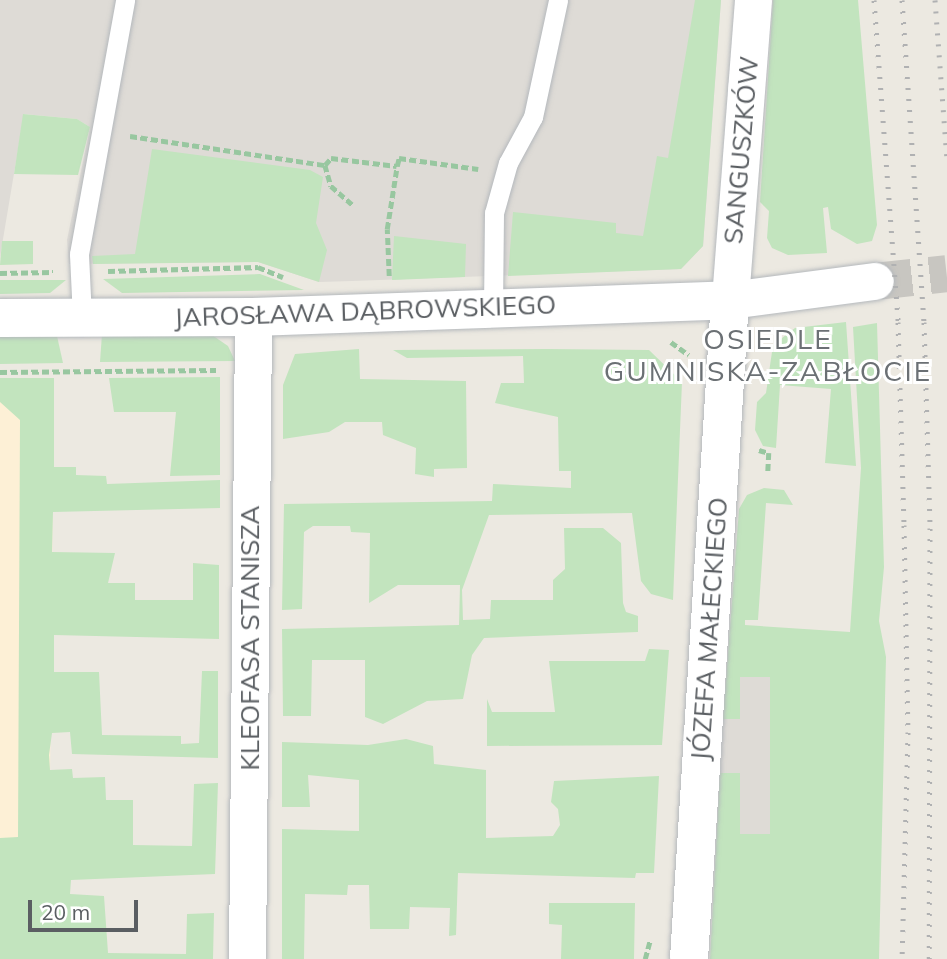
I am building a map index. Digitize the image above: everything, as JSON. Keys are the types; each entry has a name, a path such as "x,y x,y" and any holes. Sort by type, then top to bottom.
{"street":[{"name":"SANGUSZKÓW","path":"730,300 753,0"},
{"path":"730,300 875,281"},
{"name":"JAROSŁAWA DĄBROWSKIEGO","path":"0,318 253,317 730,300"},
{"name":"JÓZEFA MAŁECKIEGO","path":"688,959 730,300"},
{"name":"KLEOFASA STANISZA","path":"247,959 253,317"}],"lane":[{"path":"82,317 80,272 101,131 125,0"},
{"path":"493,309 489,260 505,172 533,117 558,0"}],"path":[{"path":"101,131 325,165"},
{"path":"325,165 331,158 397,166 399,158 505,172"},
{"path":"325,165 331,186 354,206"},
{"path":"0,273 258,267 290,280"},
{"path":"0,372 213,369 225,375"}],"shaded area":[{"path":"0,0 721,0 703,246 681,269 319,282 258,262 69,264 67,240 90,127 77,119 24,114 0,257"},
{"path":"0,378 54,378 49,878 0,879"},
{"path":"739,677 770,677 770,834 740,834 740,774 720,773 723,719 740,719"}],"green space":[{"path":"695,0 721,0 703,246 681,269 508,276 513,212 616,223 616,233 643,236 657,156 668,158"},
{"path":"773,0 858,0 877,225 872,241 857,244 831,229 828,207 823,208 827,253 788,255 772,248 767,238 769,211 760,202"},
{"path":"23,114 77,119 90,127 78,175 14,174"},
{"path":"152,149 310,170 323,177 316,223 327,250 319,282 258,262 93,264 92,256 135,254"},
{"path":"394,236 466,244 465,277 392,280"},
{"path":"2,241 33,241 33,264 0,265"},
{"path":"260,274 304,290 122,293 103,279"},
{"path":"0,280 66,280 50,293 0,294"},
{"path":"846,322 856,466 825,463 831,389 780,385 776,448 763,446 755,430 757,402 766,393 773,345 795,328"},
{"path":"877,323 884,567 879,621 886,657 879,959 710,959 720,773 740,773 740,834 770,834 770,677 740,677 740,719 723,719 739,509 747,495 764,488 784,490 793,505 766,503 758,620 745,620 745,625 850,632 861,468 853,327"},
{"path":"102,334 212,335 228,346 235,361 100,362"},
{"path":"0,336 57,336 63,363 0,364"},
{"path":"359,349 360,379 466,381 467,468 434,469 434,477 415,474 416,448 383,435 382,422 345,422 329,432 283,439 283,385 295,354"},
{"path":"393,350 649,350 682,382 673,600 651,594 641,581 632,513 489,515 462,590 463,620 490,619 491,600 553,600 553,580 565,569 564,528 603,528 621,543 623,603 626,612 638,616 638,632 484,638 472,655 463,699 427,701 383,724 365,717 365,660 312,660 311,716 283,716 282,629 459,625 460,585 398,585 369,603 370,533 351,532 350,526 313,526 304,532 302,609 282,610 284,504 492,501 493,484 571,488 571,471 559,471 558,417 495,403 501,383 524,383 523,356 407,358"},
{"path":"220,377 220,475 170,476 176,412 114,412 109,378"},
{"path":"0,378 54,378 54,467 76,467 76,475 106,476 107,484 220,480 220,508 53,512 52,552 115,553 108,583 135,583 135,600 193,600 193,563 219,565 219,639 54,635 54,672 99,672 102,735 181,736 181,744 199,743 202,671 218,671 218,758 72,754 70,732 52,733 49,755 50,770 72,769 73,778 105,777 106,800 133,800 133,845 192,846 194,784 218,783 215,874 71,880 70,894 104,896 108,953 186,954 187,914 214,913 213,959 0,959 0,838 18,837 20,420 0,402"},
{"path":"649,649 669,650 662,745 487,746 487,699 492,712 555,712 549,661 645,661"},
{"path":"406,739 433,746 434,764 486,770 486,838 553,836 560,825 558,809 551,802 554,781 659,776 654,873 636,873 635,878 458,873 456,935 449,936 450,908 410,907 409,929 370,929 369,885 348,885 347,895 305,894 304,959 282,959 282,829 359,831 359,780 308,775 310,807 282,807 282,742 368,745"},
{"path":"549,903 635,903 634,959 561,959 562,925 549,924"}],"tunnel":[{"path":"875,281 947,273"}],"railway":[{"path":"874,0 898,322 904,525 908,732 902,959"},
{"path":"902,0 924,322 930,528 929,959"},
{"path":"935,0 947,158"}],"district":[{"name":"OSIEDLE GUMNISKA-ZABŁOCIE","path":"768,355"}]}
